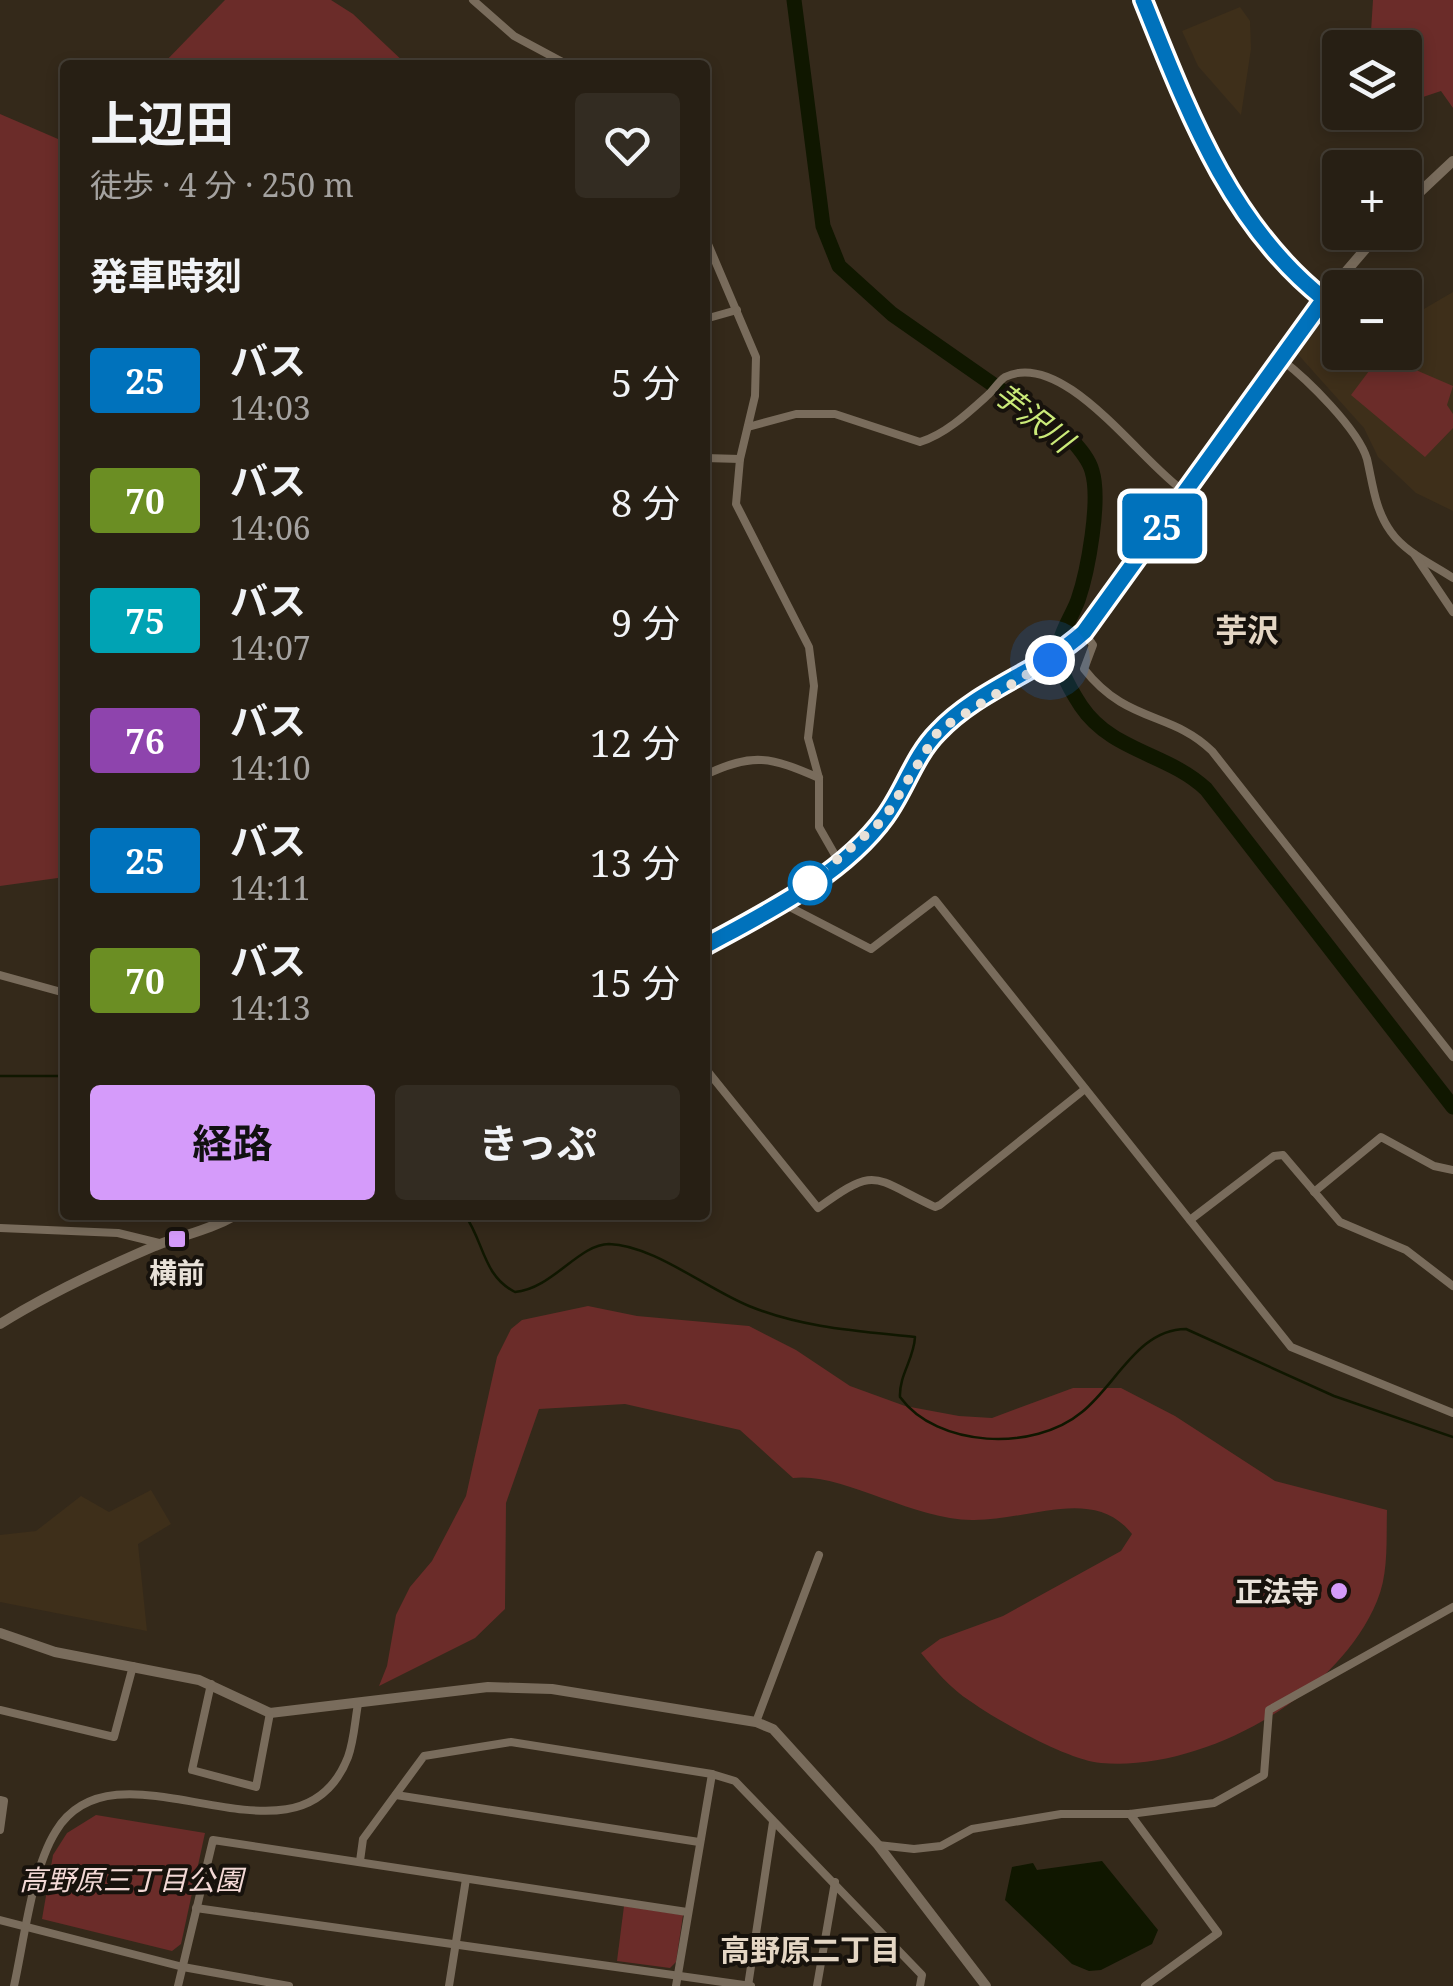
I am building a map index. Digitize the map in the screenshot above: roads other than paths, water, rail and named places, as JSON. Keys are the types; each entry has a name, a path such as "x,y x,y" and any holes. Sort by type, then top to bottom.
{"street":[{"path":"473,0 514,36 558,60"},
{"path":"1144,0 1184,102 1246,216 1279,258 1322,297"},
{"path":"1422,190 1453,161"},
{"path":"710,248 753,346 757,370 740,458 738,511 809,647 814,686 808,738 818,778 821,838 839,862"},
{"path":"1348,270 1365,250"},
{"path":"710,943 782,903 839,862 884,819 939,730 1050,660 1084,632 1322,302"},
{"path":"710,318 737,310"},
{"path":"1282,360 1354,434 1385,522 1414,554 1453,612"},
{"path":"748,426 796,414 835,414 920,442 941,433 1002,379 1041,374 1084,396 1160,475 1185,492"},
{"path":"710,458 740,458"},
{"path":"1414,554 1453,578"},
{"path":"1084,632 1092,645 1084,669 1095,684 1117,704 1178,728 1212,751 1453,1057"},
{"path":"710,773 744,758 760,758 818,778"},
{"path":"782,903 872,950 935,900 1291,1347 1453,1413"},
{"path":"0,976 60,992"},
{"path":"710,1074 818,1208 856,1180 870,1177 935,1207 940,1205 1085,1088"},
{"path":"1314,1192 1381,1137 1434,1166 1453,1170"},
{"path":"1190,1220 1278,1155 1340,1222 1406,1250 1453,1286"},
{"path":"0,1324 60,1287 227,1220"},
{"path":"0,1228 118,1232 161,1244"},
{"path":"756,1722 818,1554"},
{"path":"878,1845 914,1849 941,1846 972,1829 1061,1814 1130,1814 1214,1803 1253,1786 1264,1775 1269,1710 1453,1607"},
{"path":"0,1632 55,1652 211,1684 270,1713 488,1687 552,1689 756,1722 773,1729 878,1845 986,1986"},
{"path":"0,1710 114,1737 133,1666"},
{"path":"211,1684 192,1770 256,1786 270,1713"},
{"path":"14,1986 50,1844 76,1808 116,1794 282,1812 312,1800 337,1774 348,1756 358,1704"},
{"path":"360,1861 364,1838 424,1756 511,1742 712,1774 735,1781 922,1975 920,1986"},
{"path":"677,1982 712,1774"},
{"path":"396,1795 699,1842"},
{"path":"0,1800 4,1801 0,1830"},
{"path":"1130,1814 1218,1933 1145,1986"},
{"path":"196,1908 677,1982 750,1986 773,1822"},
{"path":"178,1986 212,1840 688,1912"},
{"path":"449,1986 466,1878"},
{"path":"816,1986 834,1882"},
{"path":"0,1920 183,1967 289,1986"}],"waterway":[{"name":"芋沢川","path":"794,0 823,226 839,266 892,314 1071,439 1091,467 1095,499 1089,554 1078,600 1059,650 1061,667 1072,692 1108,733 1175,767 1206,789 1453,1107"},
{"path":"0,1076 60,1076"},
{"path":"468,1220 490,1268 515,1292 541,1283 587,1251 609,1244 644,1252 769,1313 831,1328 915,1337 900,1397 916,1414 961,1435 1013,1438 1062,1425 1094,1401 1141,1348 1169,1331 1186,1329 1334,1396 1453,1437"}],"place":[{"name":"横前","path":"177,1239"},
{"name":"正法寺","path":"1339,1591"}],"district":[{"name":"芋沢","path":"1247,629"},
{"name":"高野原二丁目","path":"810,1949"}],"park label":[{"name":"高野原三丁目公園","path":"131,1879"}]}
